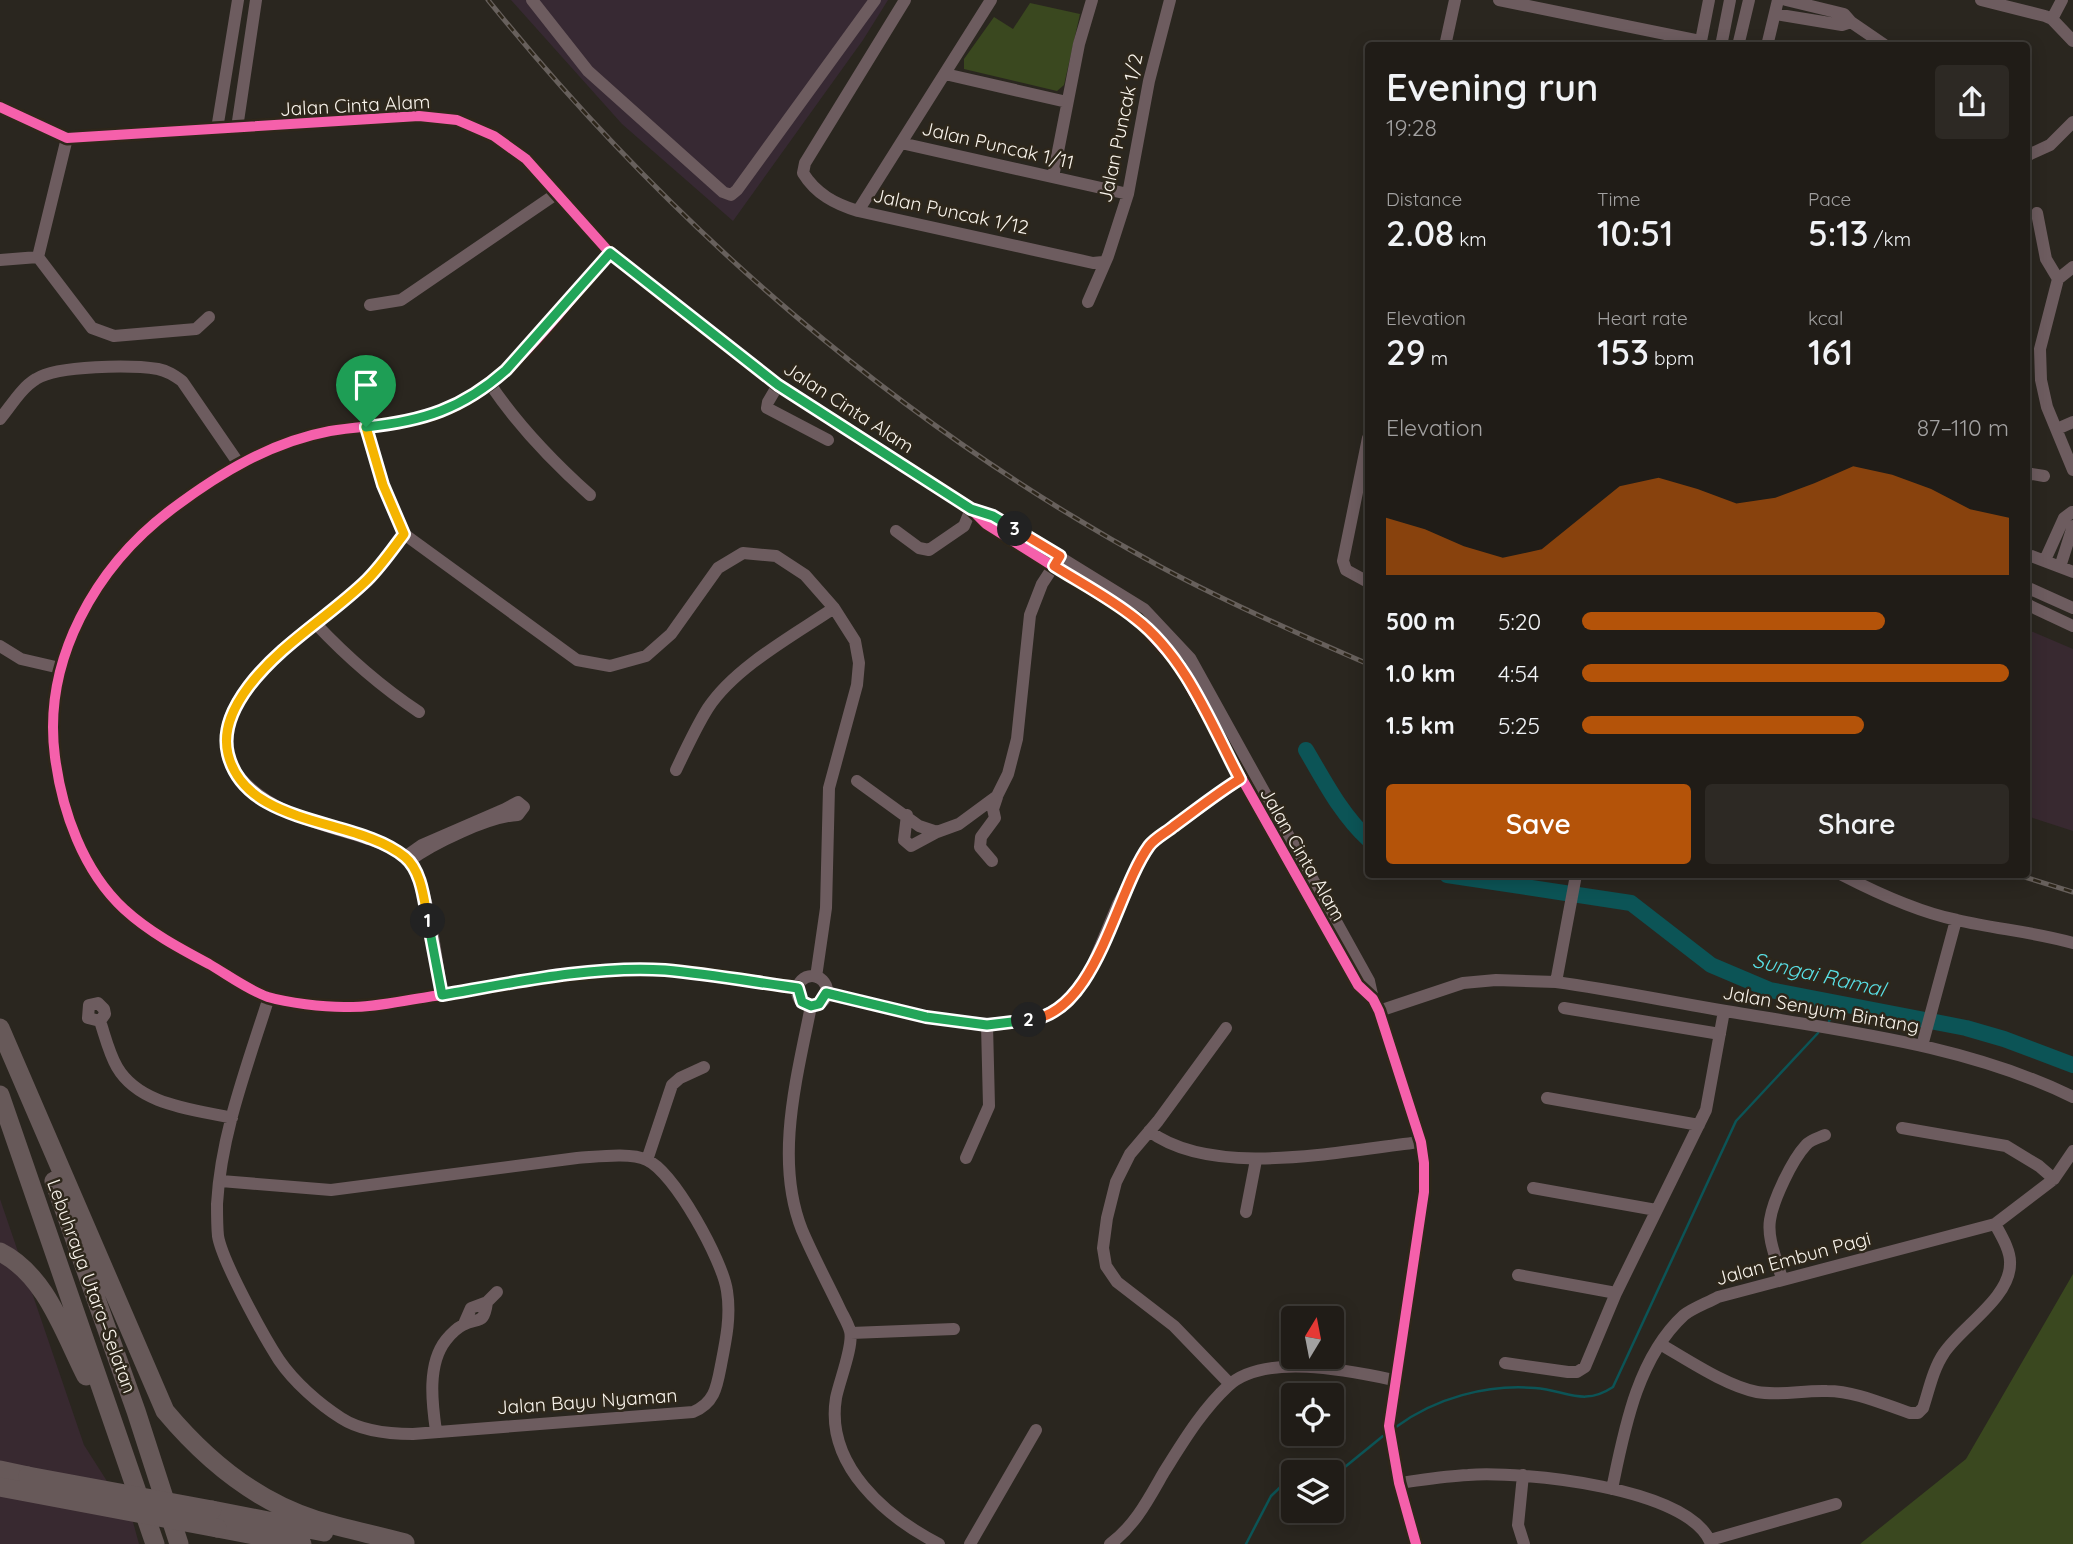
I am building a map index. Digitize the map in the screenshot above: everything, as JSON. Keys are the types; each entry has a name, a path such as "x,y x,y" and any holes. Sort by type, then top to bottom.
{"highway":[{"path":"0,1029 165,1411 187,1438 211,1459 240,1483 272,1502 316,1520 411,1543"},
{"name":"Lebuhraya Utara–Selatan","path":"0,1029 131,1398 179,1544"},
{"name":"Lebuhraya Utara–Selatan","path":"0,1095 155,1544"},
{"path":"0,1252 18,1263 42,1291 109,1416"},
{"path":"0,1470 215,1519 302,1544"},
{"path":"0,1488 358,1539 411,1543"}],"street":[{"path":"217,130 238,0"},
{"path":"237,128 256,0"},
{"path":"533,0 588,71 723,192 731,195 745,180 875,0"},
{"name":"Jalan Puncak 1/12","path":"905,0 811,151 803,173 809,183 834,204 858,211 1093,263 1103,262"},
{"path":"858,211 991,0"},
{"path":"1053,177 1067,102 1092,0"},
{"name":"Jalan Puncak 1/2","path":"1088,302 1103,262 1108,256 1128,194 1149,80 1170,0"},
{"path":"1446,42 1455,0"},
{"path":"1499,0 1695,42"},
{"path":"1700,42 1709,0"},
{"path":"1722,42 1730,0"},
{"path":"1739,42 1749,0"},
{"path":"1768,42 1778,0"},
{"path":"1786,0 1844,14 1880,42"},
{"path":"1981,0 2052,19 2073,41"},
{"path":"2052,19 2062,0"},
{"path":"1775,14 1842,25 1851,22"},
{"path":"945,74 1067,102"},
{"name":"Jalan Cinta Alam","path":"0,107 67,138 419,116 457,120 495,136 526,159 610,253 778,385 971,509 986,524 1144,609 1190,658 1369,981 1421,1142 1424,1192 1389,1426 1399,1483 1416,1544"},
{"path":"2030,154 2050,145 2073,122"},
{"path":"38,257 67,138"},
{"name":"Jalan Puncak 1/11","path":"901,143 1128,194"},
{"path":"370,305 401,300 556,194"},
{"path":"2037,213 2046,259 2058,279"},
{"path":"610,253 506,370 490,384 452,407 412,422 330,432 288,442 239,464 171,510 133,543 101,581 78,620 61,668 54,705 54,744 59,786 73,828 94,871 123,907 168,942 269,997 345,1007 531,980 663,970 798,988"},
{"path":"0,260 38,257"},
{"path":"38,257 93,328 103,333 114,336 196,329 209,317"},
{"path":"2073,267 2058,279 2040,349 2041,380 2047,407 2073,470"},
{"path":"0,419 28,385 49,374 109,366 159,369 171,373 181,381 239,464"},
{"path":"490,384 513,418 546,455 590,495"},
{"path":"778,385 768,402 768,408 828,440"},
{"path":"2057,429 2073,422"},
{"path":"366,427 383,485 404,534 577,660 610,666 646,656 671,634 718,568 743,553 776,556 805,575 834,608 855,641 859,663 856,685 829,788 827,908 816,977"},
{"path":"1365,453 1343,561 1346,570 1365,580"},
{"path":"2030,474 2044,476"},
{"path":"896,531 919,548 929,550 964,526 971,509"},
{"path":"2045,560 2064,518 2073,512"},
{"path":"2060,566 2073,526"},
{"path":"404,534 367,580 277,654 249,686 232,714 225,741 231,766 250,790 276,807 373,841 407,859 423,894 442,995"},
{"path":"2030,555 2073,572"},
{"path":"992,862 980,847 981,837 995,818 993,808 1009,774 1017,739 1030,615 1042,584 1057,561"},
{"name":"Jalan Cinta Alam","path":"1057,561 1147,629 1185,674 1240,779 1358,985 1376,1005"},
{"path":"2030,589 2073,608"},
{"path":"2030,606 2073,626"},
{"path":"676,770 709,707 726,689 768,653 834,608"},
{"path":"315,623 349,659 419,712"},
{"path":"0,646 21,659 61,668"},
{"path":"826,993 926,1017 987,1025 1038,1019 1067,1003 1090,971 1118,904 1150,844 1240,779"},
{"path":"857,781 919,826 937,832"},
{"path":"907,815 904,840 911,846 959,824 997,796"},
{"path":"518,802 524,807 518,814 507,815 460,833 407,859 422,845 514,803 518,802"},
{"path":"1556,982 1575,878"},
{"path":"1848,878 1956,920 2008,928 2073,943"},
{"path":"1922,1046 1956,920"},
{"path":"816,977 823,982 826,993 819,1004 811,1006 802,1002 798,988 803,980 816,977"},
{"name":"Jalan Senyum Bintang","path":"1376,1005 1463,983 1496,979 1556,982 1922,1046 2004,1068 2043,1082 2073,1097"},
{"name":"Jalan Bayu Nyaman","path":"269,997 232,1118 217,1204 218,1237 232,1271 280,1361 310,1394 343,1420 393,1434 693,1412 711,1401 717,1388 727,1339 730,1314 727,1287 713,1250 692,1213 668,1179 647,1160"},
{"path":"811,1006 799,1067 789,1144 792,1200 802,1230 851,1333 836,1400 835,1427 843,1451 877,1503 900,1522 939,1544"},
{"path":"1564,1008 1720,1034"},
{"path":"1505,1363 1577,1372 1585,1367 1616,1293 1706,1110 1724,1011"},
{"path":"100,1021 115,1065 138,1090 166,1103 232,1118"},
{"path":"966,1158 989,1106 987,1025"},
{"path":"1226,1028 1130,1154 1116,1182 1103,1248 1107,1266 1117,1282 1174,1326 1230,1384"},
{"path":"221,1181 331,1190 578,1158 612,1155 647,1160 673,1086 680,1078 704,1067"},
{"path":"1547,1098 1699,1125"},
{"path":"1902,1128 2006,1146 2039,1166 2054,1179"},
{"path":"1149,1131 1183,1148 1256,1160 1421,1142"},
{"path":"1782,1279 1770,1238 1770,1220 1776,1200 1798,1155 1808,1142 1825,1135"},
{"name":"Jalan Embun Pagi","path":"1612,1489 1625,1430 1646,1371 1660,1344 1685,1314 1718,1297 1995,1224 2054,1179 2073,1151"},
{"path":"1246,1212 1256,1160"},
{"path":"1533,1188 1656,1210"},
{"path":"1660,1344 1734,1384 1755,1392 1778,1394 1828,1391 1862,1396 1910,1413 1918,1413 1923,1408 1943,1354 1985,1311 2004,1283 2011,1264 2004,1240 1995,1224"},
{"path":"1518,1275 1616,1293"},
{"path":"436,1431 432,1403 434,1370 445,1342 464,1324 478,1322 483,1317 486,1302 497,1292"},
{"path":"851,1333 954,1329"},
{"path":"1110,1544 1135,1520 1189,1433 1230,1384 1252,1374 1286,1366 1337,1369 1394,1380"},
{"path":"970,1544 1035,1430"},
{"path":"1399,1483 1469,1475 1523,1475 1612,1489 1670,1506 1692,1521 1710,1542 1836,1504"},
{"path":"1523,1475 1518,1525 1524,1544"}],"shaded area":[{"path":"511,0 888,0 863,40 733,221 622,124"},
{"path":"2030,631 2073,649 2073,831 2030,817"},
{"path":"0,1199 84,1445 133,1522 139,1544 0,1544"}],"green space":[{"path":"1030,3 1080,14 1064,85 1057,91 964,69 964,59 994,17 1013,29"},
{"path":"2073,1274 2073,1544 1860,1544 1966,1459"}],"waterway":[{"name":"Sungai Ramal","path":"1306,750 1342,808 1365,836"},
{"name":"Sungai Ramal","path":"1467,878 1631,903 1711,965 1770,990 1966,1028 2073,1065"},
{"path":"1829,1021 1844,1004"},
{"path":"1396,1427 1427,1408 1480,1391 1535,1388 1583,1397 1593,1396 1613,1387 1736,1121 1818,1033"},
{"path":"1344,1468 1383,1436"},
{"path":"1246,1544 1271,1496 1281,1486"}],"railway":[{"path":"488,0 559,84 634,165 713,243 796,316 882,386 972,451 1065,512 1161,567 1263,618 1365,663"},
{"path":"2028,878 2073,892"}],"cycle path":[{"path":"0,107 67,138 419,116 457,120 494,136 526,159 610,253 778,385 971,509 986,524 1137,619 1178,665 1358,985 1373,999 1421,1142 1424,1192 1389,1426 1399,1483 1416,1544"},
{"path":"610,253 539,337 519,358 477,393 439,413 393,423 330,431 267,451 209,483 145,532 120,558 98,587 80,618 66,651 57,685 53,721 55,757 63,798 86,858 97,877 124,909 176,946 268,997 326,1006 365,1006 560,976 648,970 697,973 798,988"}],"route":[{"path":"610,253 778,385 971,509 993,516 1060,556 1054,566 1137,619 1185,674 1240,779 1150,844 1118,904 1090,971 1067,1003 1038,1019 987,1025 926,1017 826,993 823,1001 811,1006 802,1002 797,993 798,988 663,970 531,980 442,995 423,894 409,861 396,851 373,841 276,807 250,790 231,766 225,741 232,714 249,686 277,654 367,580 404,534 383,485 366,427 412,422 452,407 490,384 555,317 610,253"}]}
